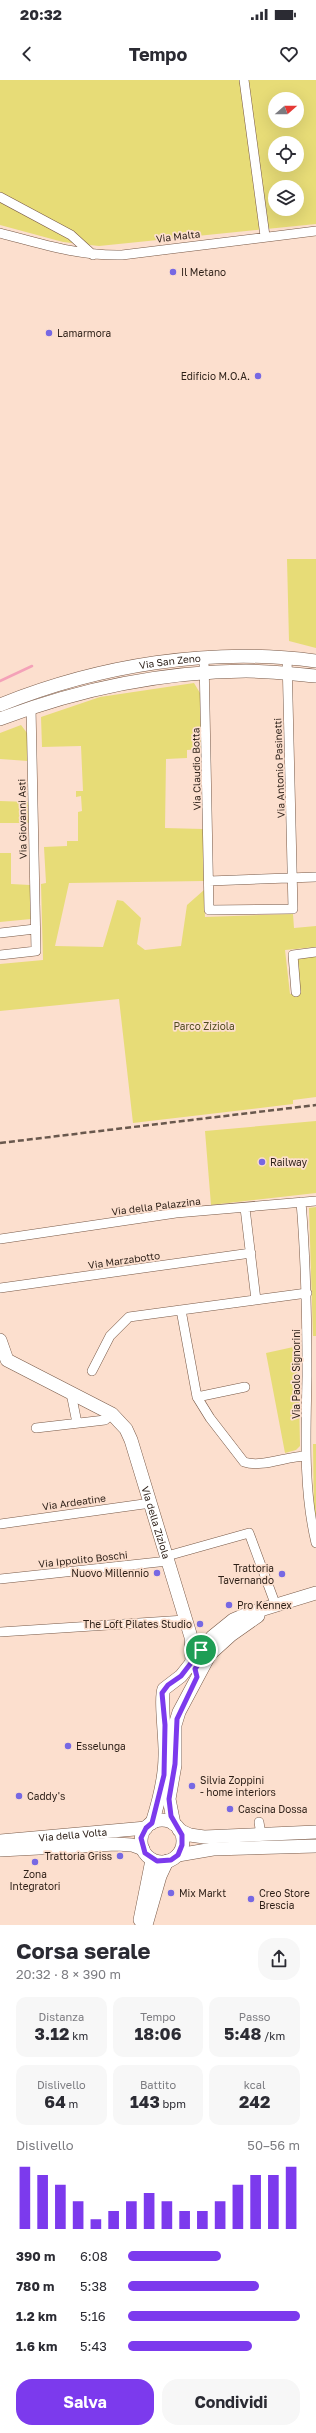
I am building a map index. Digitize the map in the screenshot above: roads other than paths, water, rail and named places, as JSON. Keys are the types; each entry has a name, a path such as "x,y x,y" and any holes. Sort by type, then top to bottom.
{"main road":[{"name":"Via San Zeno","path":"0,705 28,694 116,670 204,658 287,657 316,661"},
{"name":"Via San Zeno","path":"0,720 31,708 118,684 205,673 247,671 316,676"},
{"path":"28,694 31,708"},
{"name":"Via della Ziziola","path":"0,1340 7,1360 112,1414 122,1424 131,1440 190,1637"},
{"path":"152,1860 143,1849 141,1838 149,1825 164,1775 164,1703 162,1693 181,1676 212,1637 233,1620 247,1614 316,1593"},
{"path":"187,1693 210,1654 224,1641 273,1606"},
{"path":"190,1637 201,1650 203,1657 195,1669 197,1677"},
{"path":"190,1637 192,1662"},
{"path":"146,1925 160,1876 173,1858 183,1840 177,1827 169,1799 175,1764 175,1725 182,1706 188,1698 183,1686 172,1683"},
{"path":"164,1703 170,1708 182,1706"},
{"name":"Via della Volta","path":"0,1841 149,1825 166,1821 190,1835 204,1836 260,1828 316,1832"},
{"name":"Via della Volta","path":"0,1850 116,1844 132,1845 143,1849"},
{"path":"152,1860 173,1858 213,1849 316,1846"},
{"path":"139,1925 152,1860"}],"street":[{"path":"244,80 265,236"},
{"path":"0,197 71,235 94,255"},
{"name":"Via Malta","path":"0,233 76,253 94,255 122,255 265,236 316,231"},
{"name":"Via Antonio Pasinetti","path":"287,657 293,909"},
{"name":"Via Claudio Botta","path":"204,658 210,910 293,909"},
{"name":"Via Giovanni Asti","path":"0,955 36,951 31,708"},
{"path":"209,881 316,877"},
{"path":"0,933 35,929"},
{"path":"296,992 293,955 316,952"},
{"name":"Via della Palazzina","path":"0,1239 176,1213 316,1201"},
{"name":"Via Paolo Signorini","path":"301,1202 307,1293 306,1456 309,1516 316,1543"},
{"path":"245,1208 256,1300"},
{"name":"Via Marzabotto","path":"0,1288 251,1253"},
{"path":"92,1371 110,1336 129,1317 307,1293"},
{"path":"181,1310 197,1397 210,1418 244,1462 252,1464 293,1456 306,1456"},
{"path":"197,1397 245,1387"},
{"path":"71,1393 77,1423"},
{"path":"36,1428 105,1420 112,1414"},
{"name":"Via Ardeatine","path":"0,1524 151,1503"},
{"name":"Via Ippolito Boschi","path":"0,1579 167,1559 249,1533 273,1606"},
{"path":"0,1632 185,1620"}],"waterway":[{"path":"0,681 32,666"}],"railway":[{"path":"0,1143 316,1105"}],"place":[{"name":"Il Metano","path":"173,272"},
{"name":"Lamarmora","path":"49,333"},
{"name":"Edificio M.O.A.","path":"258,376"},
{"name":"Railway","path":"262,1162"},
{"name":"Nuovo Millennio","path":"157,1573"},
{"name":"Trattoria Tavernando","path":"282,1574"},
{"name":"Pro Kennex","path":"229,1605"},
{"name":"The Loft Pilates Studio","path":"200,1624"},
{"name":"Esselunga","path":"68,1746"},
{"name":"Silvia Zoppini - home interiors","path":"192,1786"},
{"name":"Caddy's","path":"19,1796"},
{"name":"Cascina Dossa","path":"230,1809"},
{"name":"Trattoria Griss","path":"120,1856"},
{"name":"Zona Integratori","path":"35,1862"},
{"name":"Mix Markt","path":"171,1893"},
{"name":"Creo Store Brescia","path":"251,1899"}],"park label":[{"name":"Parco Ziziola","path":"204,1026"}]}
